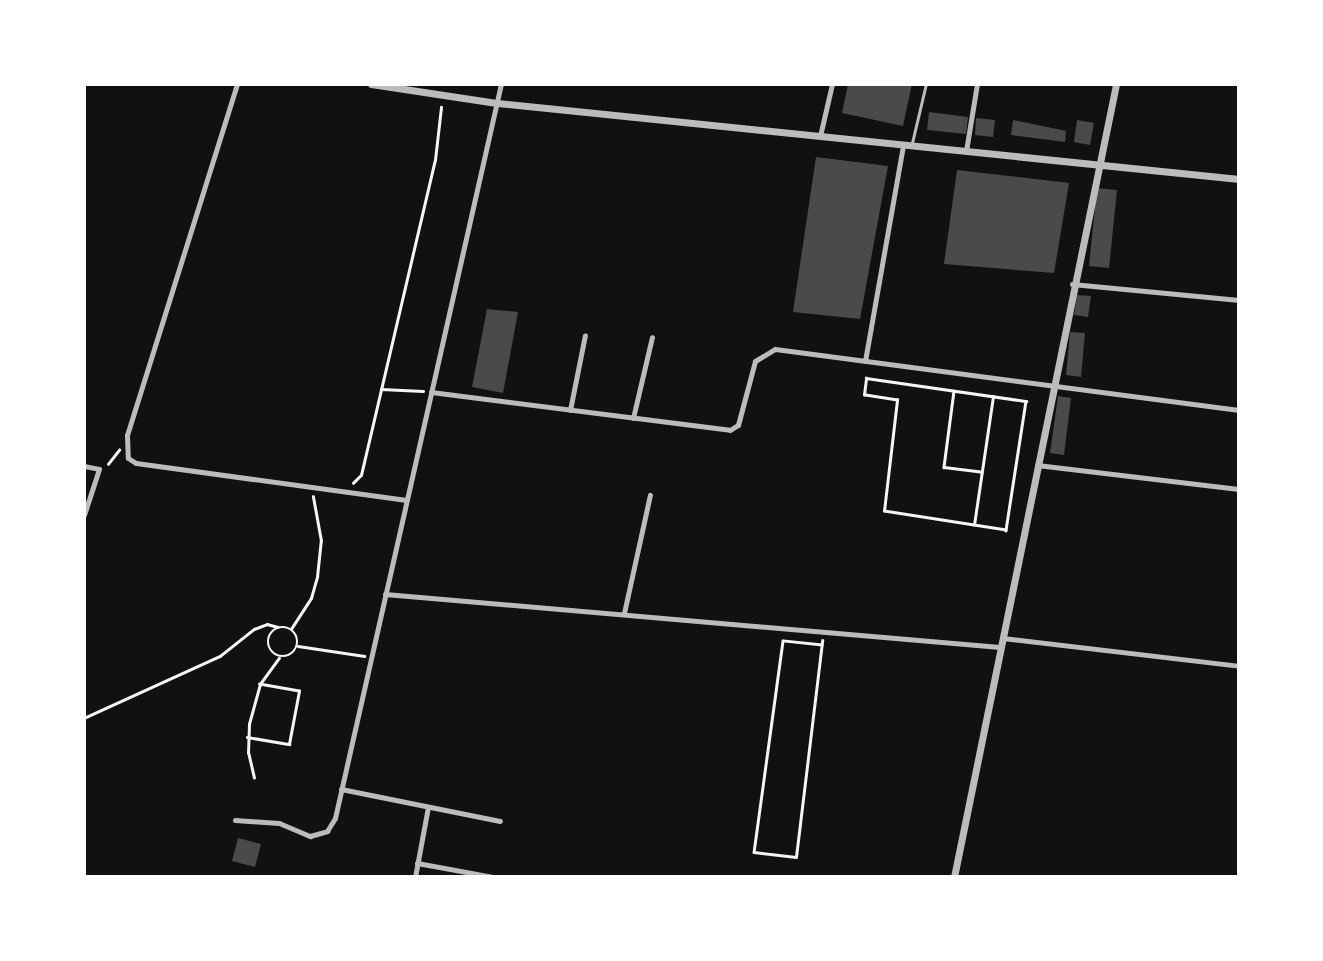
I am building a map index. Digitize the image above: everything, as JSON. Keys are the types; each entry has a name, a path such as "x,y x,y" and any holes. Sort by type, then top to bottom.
{"street":[{"path":"237,84 125,448 128,458 136,463 407,500"},
{"path":"371,84 497,103 1239,179"},
{"path":"235,820 279,823 310,836 327,831 335,818 501,84"},
{"path":"820,136 832,84"},
{"path":"965,151 977,84"},
{"path":"954,877 1051,386 1116,84"},
{"path":"865,361 907,145"},
{"path":"1072,284 1239,300"},
{"path":"570,410 585,335"},
{"path":"634,418 652,337"},
{"path":"431,392 730,430 738,425 755,361 766,350 1239,410"},
{"path":"1035,465 1239,489"},
{"path":"84,466 99,469 84,515"},
{"path":"624,613 650,495"},
{"path":"385,594 1001,642 1239,666"},
{"path":"341,789 500,821"},
{"path":"415,877 428,807"},
{"path":"417,863 492,877"}],"lane":[{"path":"907,145 926,84"}],"path":[{"path":"345,485 361,475 435,160 441,107"},
{"path":"866,378 954,391 1026,401 1006,530 884,511 897,400 864,395 866,378"},
{"path":"381,389 431,392"},
{"path":"954,391 944,467 982,472"},
{"path":"974,525 993,396"},
{"path":"99,469 125,448"},
{"path":"291,629 311,598 317,577 321,541 310,487"},
{"path":"84,718 209,662 254,629 267,624 291,629"},
{"path":"278,627 267,643 279,658"},
{"path":"291,629 298,646"},
{"path":"783,641 822,645 796,857 754,852 783,641"},
{"path":"298,646 371,658"},
{"path":"254,778 247,737 260,684 279,658 294,653 298,646"},
{"path":"247,737 289,744 299,691 260,684"}],"building":[{"path":"848,84 912,84 903,126 842,113"},
{"path":"929,112 968,117 966,134 927,130"},
{"path":"976,118 995,120 993,137 975,135"},
{"path":"1013,120 1066,131 1065,142 1011,135"},
{"path":"1077,120 1094,123 1090,145 1074,142"},
{"path":"816,157 888,166 860,319 793,312"},
{"path":"957,170 1069,183 1054,273 944,264"},
{"path":"1097,188 1117,190 1109,268 1089,266"},
{"path":"1077,295 1091,296 1088,317 1074,315"},
{"path":"487,309 518,312 503,393 472,387"},
{"path":"1070,332 1085,333 1081,377 1066,375"},
{"path":"1058,396 1071,398 1064,455 1050,453"},
{"path":"238,838 261,844 255,867 232,861"}]}
